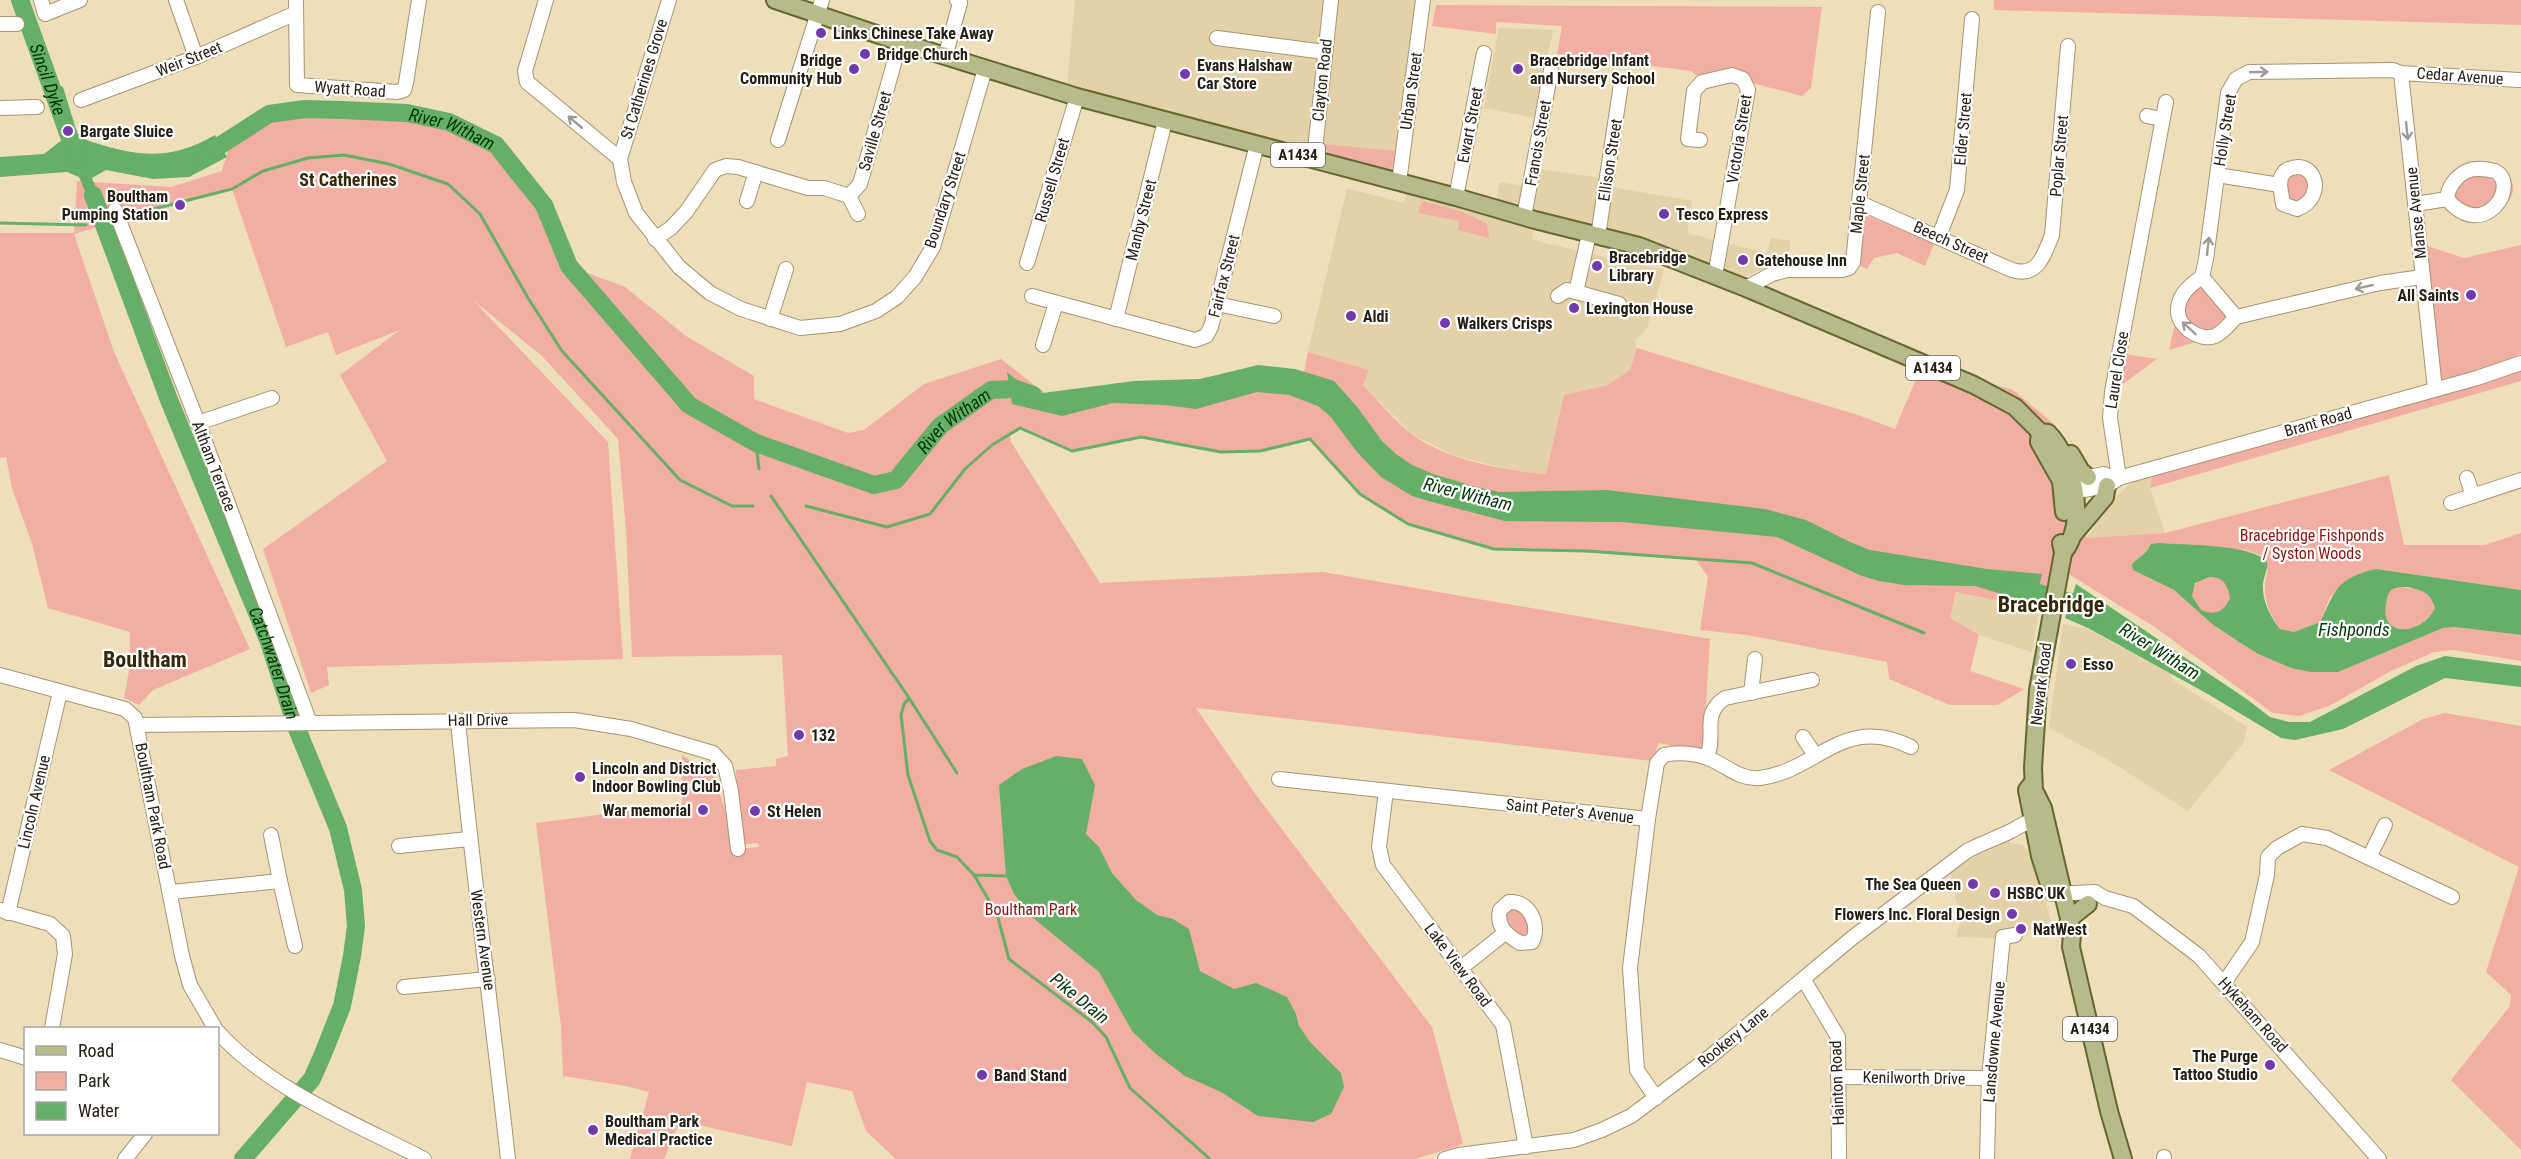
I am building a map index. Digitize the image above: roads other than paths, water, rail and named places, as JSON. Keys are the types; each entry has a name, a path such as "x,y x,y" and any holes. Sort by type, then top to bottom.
{"main road":[{"name":"A1434","path":"775,0 819,7 900,42 1077,97 1639,246 1746,288"},
{"name":"Newark Road","path":"1746,288 1974,385 2015,407 2040,432 2048,433 2060,448 2069,450 2081,471 2072,485 2061,541 2063,553 2049,621 2036,710 2033,781 2040,825 2058,897 2063,935 2071,946"},
{"name":"Newark Road","path":"2040,432 2039,442 2072,485 2075,518 2071,544 2063,553"},
{"path":"2072,536 2105,497 2114,481"},
{"name":"Newark Road","path":"2058,897 2069,919 2072,934 2071,946 2109,1111 2123,1159"},
{"path":"2069,919 2088,904"}],"street":[{"path":"41,0 45,14 80,0"},
{"path":"176,0 196,57"},
{"name":"Wyatt Road","path":"296,6 297,85 397,92 404,90 419,0"},
{"name":"St Catherines Grove","path":"546,0 525,71 526,81 620,159"},
{"name":"St Catherines Grove","path":"669,0 620,159 624,182 636,213 678,267 710,293 741,309 770,319"},
{"name":"Clayton Road","path":"1314,159 1331,0"},
{"name":"Urban Street","path":"1399,182 1423,0"},
{"path":"945,57 963,3"},
{"name":"Weir Street","path":"81,100 196,57 296,6"},
{"path":"778,140 819,7"},
{"name":"Maple Street","path":"1746,288 1772,274 1787,270 1842,270 1849,268 1853,262 1878,12"},
{"name":"Elder Street","path":"1939,236 1958,190 1972,19"},
{"path":"0,24 17,24"},
{"path":"1217,39 1324,52"},
{"name":"Saville Street","path":"849,196 861,178 900,42"},
{"name":"Poplar Street","path":"2040,264 2052,236 2068,46"},
{"name":"Ewart Street","path":"1456,197 1484,53"},
{"name":"Boundary Street","path":"770,319 800,328 840,324 876,311 897,297 915,277 933,247 985,69"},
{"name":"Francis Street","path":"1524,217 1551,69"},
{"name":"Holly Street","path":"2202,277 2228,93 2236,79 2249,72 2393,70 2401,73"},
{"name":"Cedar Avenue","path":"2401,73 2519,80"},
{"name":"Manse Avenue","path":"2401,73 2435,389"},
{"name":"Victoria Street","path":"1700,140 1688,139 1694,91 1702,82 1732,75 1743,79 1748,90 1715,276"},
{"name":"Ellison Street","path":"1576,292 1594,235 1621,84"},
{"name":"Russell Street","path":"1028,263 1077,97"},
{"name":"Laurel Close","path":"2114,481 2110,418 2112,392 2166,102"},
{"path":"0,108 37,107"},
{"path":"2147,116 2162,119"},
{"name":"Manby Street","path":"1116,319 1165,121"},
{"name":"Fairfax Street","path":"1032,296 1194,340 1206,336 1211,327 1257,144"},
{"path":"655,239 671,228 686,212 715,170 726,166 738,167 807,188 824,188 849,196 858,214"},
{"path":"2472,169 2498,172 2507,176 2514,183 2515,192 2512,201 2491,214 2470,215 2462,212 2447,199 2454,180 2472,169"},
{"path":"747,201 756,172"},
{"path":"2217,176 2280,185"},
{"path":"2416,204 2447,199"},
{"name":"Beech Street","path":"1860,203 2021,272 2032,271 2040,264"},
{"name":"Altham Terrace","path":"115,210 198,423 301,723"},
{"path":"770,319 786,269"},
{"path":"2236,317 2202,277 2190,285 2181,297 2178,311 2183,324 2195,335 2213,337 2236,317 2380,283 2422,277"},
{"path":"1558,296 1567,290 1619,304"},
{"path":"2115,294 2129,297"},
{"path":"1043,345 1056,303"},
{"path":"1217,304 1274,316"},
{"name":"Brant Road","path":"2114,481 2477,378 2521,363"},
{"path":"198,423 272,398"},
{"path":"2072,485 2104,474 2114,481"},
{"path":"2467,478 2473,496"},
{"path":"2451,503 2521,480"},
{"path":"2072,485 2114,481"},
{"path":"1751,693 1755,659"},
{"name":"Boultham Park Road","path":"0,675 125,709 135,718 182,956 190,985 211,1027"},
{"path":"1707,758 1712,742 1710,721 1713,709 1725,698 1812,680"},
{"name":"Lincoln Avenue","path":"4,911 60,692"},
{"name":"Hall Drive","path":"137,725 574,720 601,723 713,753 725,766 731,791 738,849"},
{"name":"Western Avenue","path":"458,721 469,840 488,979 508,1159"},
{"path":"1803,737 1815,755"},
{"path":"1648,819 1657,763 1660,758 1673,753 1707,758 1737,774 1751,785 1783,773 1845,741 1879,737 1906,740"},
{"name":"Saint Peter's Avenue","path":"1279,779 1648,819 1630,968 1637,1070 1656,1098"},
{"name":"Lake View Road","path":"1386,791 1379,847 1383,865 1503,1025 1526,1147"},
{"name":"Rookery Lane","path":"1445,1159 1502,1155 1526,1147 1588,1135 1631,1116 1804,980 1852,938 1967,851 2012,830 2023,834 2040,825"},
{"path":"2370,856 2385,825"},
{"path":"2224,983 2252,942 2267,875 2268,857 2277,848 2302,834 2327,838 2370,856 2452,897"},
{"path":"271,835 295,946"},
{"path":"399,846 469,840"},
{"path":"171,892 280,880"},
{"name":"Hykeham Road","path":"2058,897 2095,892 2105,898 2133,906 2199,956 2379,1159"},
{"path":"2058,897 2088,904 2101,903 2105,898"},
{"path":"4,911 50,924 63,936 65,954 52,1027"},
{"path":"1461,968 1506,933"},
{"name":"Lansdowne Avenue","path":"1987,1159 1989,1078 2003,937 2015,935"},
{"path":"404,987 488,979"},
{"name":"Hainton Road","path":"1804,980 1838,1037 1839,1159"},
{"name":"Boultham Park Road","path":"219,1035 242,1057 293,1090 424,1159"},
{"path":"0,1050 24,1057"},
{"name":"Kenilworth Drive","path":"1838,1077 1989,1078"},
{"path":"125,1159 144,1135"}],"water":[{"path":"45,80 63,87 74,123 59,128 46,97"},
{"path":"78,133 86,140 102,145 147,154 173,152 215,135 227,157 189,177 153,179 106,170 92,178 106,214 97,219 79,177 67,172 0,177 0,157 44,154 63,139"},
{"path":"1258,365 1295,369 1334,381 1358,408 1382,441 1412,465 1433,474 1499,492 1607,490 1765,509 1806,520 1870,550 1987,569 2042,574 2035,604 1975,586 1904,585 1879,581 1862,576 1777,537 1622,522 1505,521 1436,503 1412,496 1381,477 1357,452 1330,416 1318,406 1289,395 1257,392 1196,409 1113,403 1062,416 1012,404 1007,372 1035,394 1134,381 1200,379"},
{"name":"Fishponds","path":"2151,544 2232,548 2259,555 2267,561 2263,584 2265,602 2280,629 2294,632 2320,622 2330,601 2345,581 2376,569 2521,590 2521,635 2455,627 2443,628 2338,672 2311,672 2291,668 2258,654 2212,624 2174,590 2133,570 2132,564 2146,552","holes":["2209,577 2218,578 2224,582 2230,598 2225,607 2215,613 2201,610 2192,596 2195,583","2408,587 2426,593 2435,608 2421,624 2412,628 2395,628 2389,623 2386,615 2388,595 2395,588"]},
{"path":"2076,584 2270,717 2289,722 2310,722 2416,666 2445,656 2521,666 2521,687 2445,678 2343,729 2295,740 2281,738 2206,693 2088,628 2065,618"},
{"path":"1056,756 1082,759 1095,785 1086,834 1099,847 1112,873 1136,900 1157,915 1173,919 1189,929 1200,971 1234,989 1256,983 1287,997 1296,1014 1299,1026 1310,1042 1341,1073 1344,1087 1331,1114 1313,1122 1258,1116 1221,1092 1185,1076 1156,1054 1132,1031 1099,972 1032,917 1014,894 1006,876 999,785 1022,769"}],"waterway":[{"name":"Sincil Dyke","path":"20,0 77,158"},
{"name":"River Witham","path":"202,157 269,114 305,109 342,110 407,113 449,122 496,145 544,205 569,266 689,405 756,443 874,485 896,480 940,426 991,390 1016,389 1033,395"},
{"path":"126,216 232,189 263,171 308,158 344,155 389,164 448,184 480,214 528,298 562,351 680,480 732,506 753,506"},
{"name":"Catchwater Drain","path":"93,195 169,400 269,642 297,729 338,828 353,890 356,926 352,956 342,1006 323,1054 312,1079 243,1159"},
{"path":"0,223 86,225"},
{"path":"806,506 887,527 930,514 965,469 992,445 1020,428 1072,451 1141,437 1221,452 1260,451 1310,439 1360,494 1408,524 1494,549 1587,551 1752,563 1924,633"},
{"path":"756,443 759,469"},
{"path":"771,496 909,698 957,773"},
{"name":"River Witham","path":"2014,586 2094,609"},
{"path":"909,698 904,704 901,715 908,775 930,841 937,850 957,857 974,875 1006,876"},
{"name":"Pike Drain","path":"974,875 997,914 1009,959 1092,1022 1106,1037 1130,1088 1210,1159"}],"place":[{"name":"Links Chinese Take Away","path":"821,33"},
{"name":"Bridge Church","path":"865,54"},
{"name":"Bridge Community Hub","path":"854,69"},
{"name":"Bracebridge Infant and Nursery School","path":"1518,69"},
{"name":"Evans Halshaw Car Store","path":"1185,74"},
{"name":"Bargate Sluice","path":"68,131"},
{"name":"Boultham Pumping Station","path":"180,205"},
{"name":"Tesco Express","path":"1664,214"},
{"name":"Gatehouse Inn","path":"1743,260"},
{"name":"Bracebridge Library","path":"1597,266"},
{"name":"All Saints","path":"2471,295"},
{"name":"Lexington House","path":"1574,308"},
{"name":"Aldi","path":"1351,316"},
{"name":"Walkers Crisps","path":"1445,323"},
{"name":"Esso","path":"2071,664"},
{"name":"132","path":"799,735"},
{"name":"Lincoln and District Indoor Bowling Club","path":"580,777"},
{"name":"War memorial","path":"703,810"},
{"name":"St Helen","path":"755,811"},
{"name":"The Sea Queen","path":"1973,884"},
{"name":"HSBC UK","path":"1995,893"},
{"name":"Flowers Inc. Floral Design","path":"2012,914"},
{"name":"NatWest","path":"2021,929"},
{"name":"The Purge Tattoo Studio","path":"2270,1065"},
{"name":"Band Stand","path":"982,1075"},
{"name":"Boultham Park Medical Practice","path":"593,1130"}],"district":[{"name":"St Catherines","path":"348,179"},
{"name":"Bracebridge","path":"2051,604"},
{"name":"Boultham","path":"145,659"}],"park label":[{"name":"Bracebridge Fishponds / Syston Woods","path":"2312,544"},
{"name":"Boultham Park","path":"1031,909"}]}
